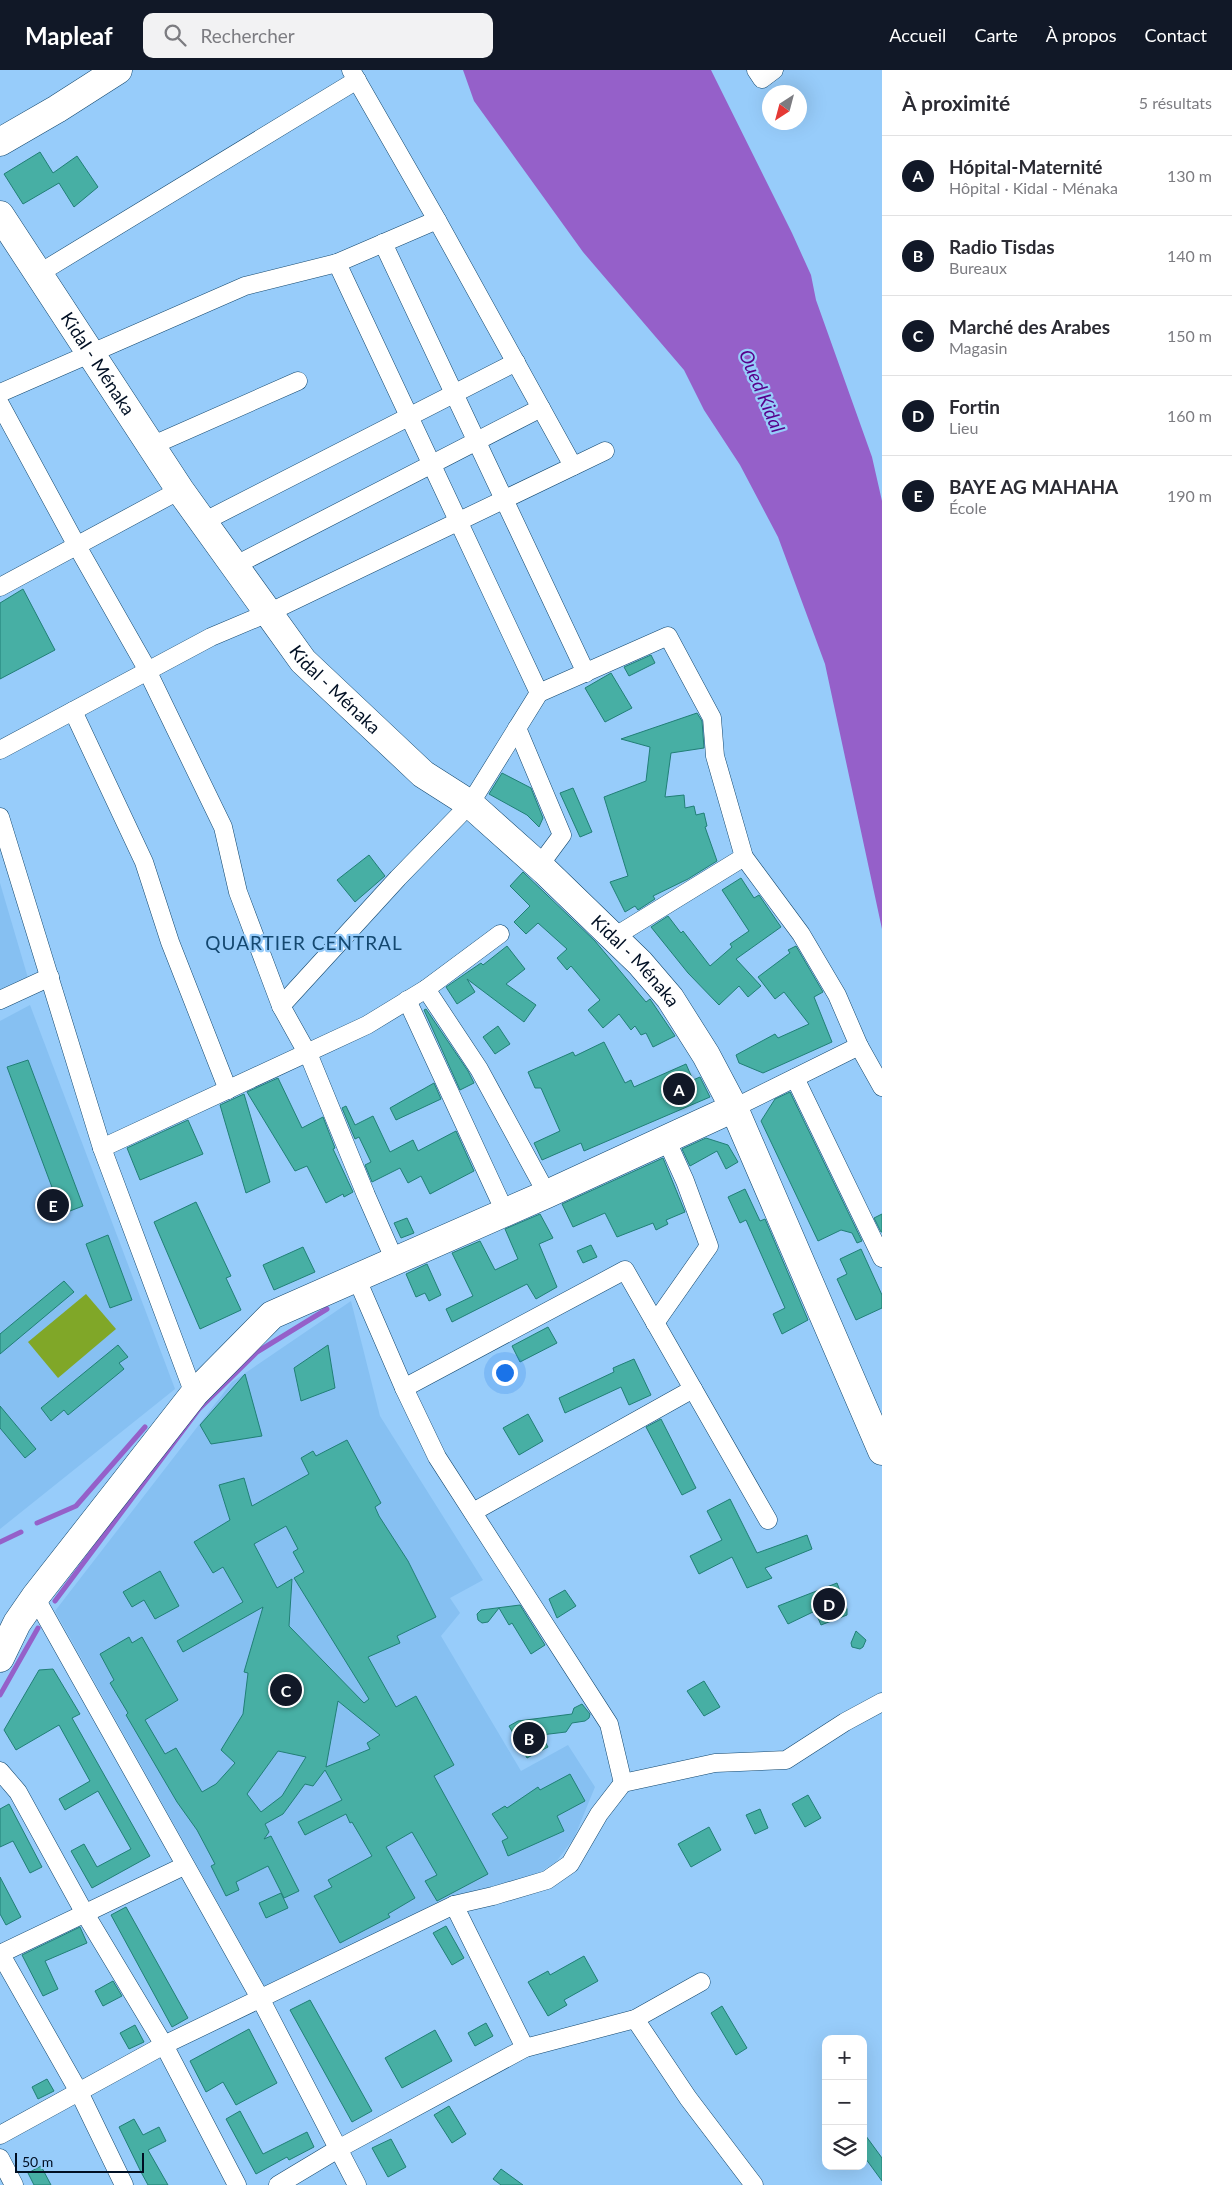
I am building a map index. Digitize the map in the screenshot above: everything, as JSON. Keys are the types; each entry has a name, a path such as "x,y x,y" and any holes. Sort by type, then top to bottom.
{"main road":[{"path":"0,142 118,70"},
{"name":"Kidal - Ménaka","path":"2,221 180,490 310,668 423,774 470,804 539,866 640,963 670,998 706,1055 734,1108 875,1418 882,1451"},
{"path":"0,1658 8,1627 35,1597 194,1394 272,1314 547,1194 734,1108"}],"street":[{"path":"756,70 762,79 774,70"},
{"path":"38,274 354,75 437,220 573,466"},
{"path":"0,393 246,286 337,263 437,220"},
{"path":"383,243 586,672"},
{"path":"337,263 539,693"},
{"path":"203,522 516,362"},
{"path":"151,446 298,381"},
{"path":"0,404 147,672 223,827 238,892 281,1006 307,1053 395,1260"},
{"path":"234,566 541,408"},
{"path":"0,750 211,637 268,613 605,451"},
{"path":"0,587 180,490"},
{"path":"281,1006 417,857 470,804 539,693 668,636 712,718 716,756 744,857 801,934 837,995 859,1046 882,1087"},
{"path":"73,711 144,862 170,942 228,1090"},
{"path":"517,728 562,835 539,866"},
{"path":"0,817 102,1148 194,1394"},
{"path":"614,937 744,857"},
{"path":"102,1148 367,1024 426,989 500,934"},
{"path":"0,1000 50,977"},
{"path":"426,989 479,1069 547,1194"},
{"path":"407,1000 505,1212"},
{"path":"734,1108 859,1046"},
{"path":"795,1078 882,1258"},
{"path":"655,1323 709,1246 685,1181 666,1139"},
{"path":"404,1388 625,1270 768,1520"},
{"path":"356,1277 404,1388 437,1457 609,1724 623,1783"},
{"path":"473,1512 693,1389"},
{"path":"35,1597 184,1866 260,1998 357,2185"},
{"path":"0,2135 164,2045 454,1905 547,1880 570,1864 599,1814 623,1783 715,1763 786,1760 845,1722 882,1702"},
{"path":"0,1771 18,1792 84,1912 164,2045 237,2185"},
{"path":"124,2185 79,2092 0,1954 84,1912 184,1866"},
{"path":"454,1905 525,2048"},
{"path":"278,2185 338,2149 525,2048 635,2019 701,1982"},
{"path":"635,2019 688,2098 754,2185"},
{"path":"0,2158 14,2185"}],"shaded area":[{"path":"0,883 28,978 0,992"},
{"path":"30,1005 175,1389 0,1529 0,1021"},
{"path":"351,1301 380,1416 483,1580 450,1598 460,1613 441,1636 521,1771 568,1745 595,1787 574,1838 556,1862 532,1877 266,1989 55,1611 232,1382"}],"green space":[{"path":"86,1294 116,1329 58,1378 28,1342"}],"water":[{"name":"Oued Kidal","path":"463,70 711,70 792,233 811,275 816,300 872,457 882,501 882,929 825,664 778,537 740,465 704,410 684,370 583,252 474,101"}],"building":[{"path":"40,152 53,173 77,156 98,187 74,207 59,183 23,204 4,174"},
{"path":"23,589 55,650 0,679 0,603"},
{"path":"651,655 655,663 629,676 624,667"},
{"path":"611,673 632,708 605,722 585,688"},
{"path":"697,713 702,721 704,748 671,753 665,797 684,795 685,808 694,806 696,815 704,813 707,826 705,827 717,861 688,879 653,896 655,899 638,910 635,906 625,912 610,882 628,876 604,797 646,781 650,747 621,739"},
{"path":"502,773 531,788 543,818 539,827 527,815 489,794"},
{"path":"573,788 592,832 580,837 560,793"},
{"path":"369,855 385,876 355,902 337,880"},
{"path":"523,872 595,941 646,1002 650,999 675,1036 653,1047 646,1033 641,1035 635,1026 631,1030 619,1014 603,1028 588,1010 600,1000 571,966 567,970 557,958 567,949 538,923 526,934 514,922 530,906 510,886"},
{"path":"741,878 754,898 759,895 781,927 736,959 761,986 748,997 739,986 719,1005 688,973 651,927 668,916 681,933 683,931 710,966 732,947 730,944 749,931 722,890"},
{"path":"507,946 525,969 506,984 536,1005 524,1022 467,979 475,992 457,1004 446,987 481,963 483,965"},
{"path":"796,946 823,992 814,997 832,1042 763,1073 739,1063 736,1055 775,1034 778,1038 809,1024 784,992 775,999 758,977 790,953 788,950"},
{"path":"426,1009 474,1083 460,1090 424,1010"},
{"path":"498,1026 510,1044 495,1054 483,1037"},
{"path":"604,1042 625,1083 631,1080 634,1087 686,1064 693,1080 700,1077 710,1097 584,1151 581,1143 542,1160 534,1143 560,1131 541,1088 535,1088 528,1072 573,1052 575,1056"},
{"path":"28,1060 83,1206 62,1214 7,1067"},
{"path":"278,1078 302,1128 323,1117 335,1148 333,1149 353,1192 344,1197 343,1194 326,1203 307,1166 295,1171 247,1092"},
{"path":"434,1083 441,1099 396,1120 390,1108"},
{"path":"790,1092 862,1241 857,1243 852,1233 841,1230 818,1241 761,1121 775,1099"},
{"path":"244,1094 270,1182 246,1193 220,1105"},
{"path":"346,1106 355,1125 373,1116 390,1152 413,1140 418,1151 456,1131 474,1171 430,1194 421,1176 408,1183 400,1168 372,1182 365,1165 371,1162 359,1137 355,1139 342,1108"},
{"path":"188,1120 203,1154 140,1180 127,1148"},
{"path":"706,1138 728,1145 738,1162 726,1169 717,1151 690,1166 682,1149"},
{"path":"663,1158 685,1212 666,1220 668,1224 656,1230 653,1223 617,1237 605,1213 573,1227 562,1204"},
{"path":"745,1189 760,1221 765,1219 808,1320 782,1334 773,1314 785,1308 746,1220 740,1223 728,1197"},
{"path":"196,1202 231,1276 226,1278 241,1310 200,1329 154,1222"},
{"path":"540,1214 553,1238 539,1244 557,1287 536,1299 527,1284 452,1322 446,1309 473,1296 452,1253 480,1241 495,1270 518,1259 505,1229"},
{"path":"882,1214 882,1232 881,1232 874,1218"},
{"path":"407,1218 414,1233 401,1238 394,1223"},
{"path":"108,1235 132,1300 110,1308 86,1244"},
{"path":"591,1245 597,1257 583,1263 577,1251"},
{"path":"303,1247 315,1272 274,1290 263,1265"},
{"path":"861,1249 882,1295 882,1308 856,1320 837,1279 847,1274 840,1259"},
{"path":"427,1264 441,1295 429,1301 425,1293 416,1297 406,1274"},
{"path":"64,1281 74,1292 0,1354 0,1334"},
{"path":"548,1327 557,1343 520,1362 512,1346"},
{"path":"118,1345 128,1357 119,1363 124,1369 68,1415 64,1410 51,1421 41,1408"},
{"path":"328,1345 335,1388 301,1401 294,1368"},
{"path":"634,1359 651,1395 629,1405 621,1387 565,1413 559,1398 614,1372 613,1368"},
{"path":"245,1374 262,1436 211,1444 200,1425"},
{"path":"0,1406 36,1449 25,1458 0,1428"},
{"path":"528,1414 543,1441 519,1455 503,1428"},
{"path":"661,1419 696,1488 682,1495 646,1427"},
{"path":"347,1440 381,1503 375,1507 379,1516 408,1561 436,1617 397,1636 400,1643 368,1657 396,1707 416,1696 426,1714 454,1765 434,1776 488,1874 437,1901 425,1881 437,1875 412,1832 386,1847 415,1898 388,1914 390,1917 340,1943 314,1896 332,1887 328,1880 372,1856 346,1814 305,1835 298,1822 342,1800 325,1770 313,1786 305,1784 283,1814 265,1824 269,1832 264,1839 271,1836 299,1891 284,1898 268,1866 236,1882 239,1890 226,1896 211,1866 215,1864 197,1830 177,1802 126,1715 128,1713 110,1683 114,1680 100,1654 129,1637 132,1643 142,1637 178,1700 145,1720 165,1754 176,1748 202,1792 216,1784 235,1763 221,1750 243,1714 248,1673 244,1672 263,1607 183,1652 177,1641 243,1602 223,1567 213,1573 194,1542 230,1520 219,1485 244,1478 252,1506 309,1474 301,1458 313,1451 316,1456","holes":["286,1526 298,1549 293,1552 304,1572 294,1578 369,1699 364,1703 289,1626 292,1579 277,1588 254,1544","338,1701 380,1735 367,1743 370,1749 326,1767","278,1751 306,1757 282,1796 261,1812 247,1794"]},
{"path":"730,1499 757,1553 807,1535 812,1549 765,1568 772,1578 747,1588 732,1557 699,1574 690,1556 722,1540 707,1511"},
{"path":"160,1571 179,1606 155,1619 144,1600 132,1607 123,1592"},
{"path":"837,1583 847,1609 847,1615 821,1625 815,1611 788,1624 778,1606"},
{"path":"565,1590 576,1606 557,1618 549,1599"},
{"path":"520,1605 545,1645 531,1654 512,1623 509,1625 499,1608 488,1622 482,1623 478,1620 477,1614 481,1610"},
{"path":"856,1631 866,1640 860,1649 852,1647 851,1643"},
{"path":"53,1669 80,1714 72,1718 150,1856 92,1888 71,1851 84,1844 97,1867 131,1849 98,1791 65,1810 59,1799 90,1781 59,1725 16,1750 4,1730 39,1670"},
{"path":"704,1681 720,1707 704,1716 687,1691"},
{"path":"582,1704 590,1714 589,1718 585,1721 572,1723 566,1732 541,1735 548,1747 527,1758 509,1726 518,1721 572,1714 574,1708"},
{"path":"570,1774 585,1801 557,1816 564,1831 508,1856 502,1841 508,1838 492,1814 505,1806 507,1808 538,1787 540,1790"},
{"path":"808,1795 821,1818 805,1827 792,1804"},
{"path":"9,1804 42,1867 30,1873 13,1841 0,1847 0,1809"},
{"path":"760,1809 768,1828 755,1834 746,1815"},
{"path":"709,1827 721,1850 691,1867 678,1844"},
{"path":"0,1877 21,1917 6,1925 0,1914"},
{"path":"281,1893 288,1908 266,1918 259,1903"},
{"path":"126,1907 188,2018 172,2027 111,1915"},
{"path":"446,1926 464,1958 452,1965 433,1933"},
{"path":"80,1927 87,1943 45,1961 58,1989 43,1996 22,1955"},
{"path":"584,1956 598,1981 564,2000 567,2005 548,2016 528,1982 548,1971 550,1975"},
{"path":"113,1981 122,1996 103,2006 95,1991"},
{"path":"310,2000 372,2111 352,2122 290,2010"},
{"path":"722,2006 747,2048 736,2055 711,2013"},
{"path":"486,2023 493,2036 475,2046 468,2033"},
{"path":"135,2025 144,2042 129,2049 120,2033"},
{"path":"249,2029 277,2083 236,2105 223,2082 206,2092 190,2061"},
{"path":"435,2030 452,2061 402,2088 385,2058"},
{"path":"47,2079 54,2091 38,2099 32,2087"},
{"path":"449,2106 466,2134 452,2143 434,2115"},
{"path":"240,2111 263,2154 307,2132 314,2147 289,2160 287,2157 256,2174 226,2119"},
{"path":"134,2119 143,2135 159,2127 166,2141 148,2150 168,2185 148,2185 141,2172 119,2127"},
{"path":"867,2137 882,2158 882,2181 867,2160"},
{"path":"391,2139 406,2167 388,2177 372,2148"},
{"path":"41,2166 51,2185 34,2185 28,2173"},
{"path":"501,2169 523,2185 501,2185 493,2179"}],"waterway":[{"path":"55,1601 199,1409 257,1352 327,1309"},
{"path":"37,1523 76,1506 145,1427"},
{"path":"0,1542 21,1532"},
{"path":"0,1695 38,1628"}],"place":[{"name":"Hópital-Maternité","path":"679,1089"},
{"name":"BAYE AG MAHAHA","path":"53,1205"},
{"name":"Fortin","path":"829,1604"},
{"name":"Marché des Arabes","path":"286,1690"},
{"name":"Radio Tisdas","path":"529,1738"}],"district":[{"name":"QUARTIER CENTRAL","path":"304,943"}]}
